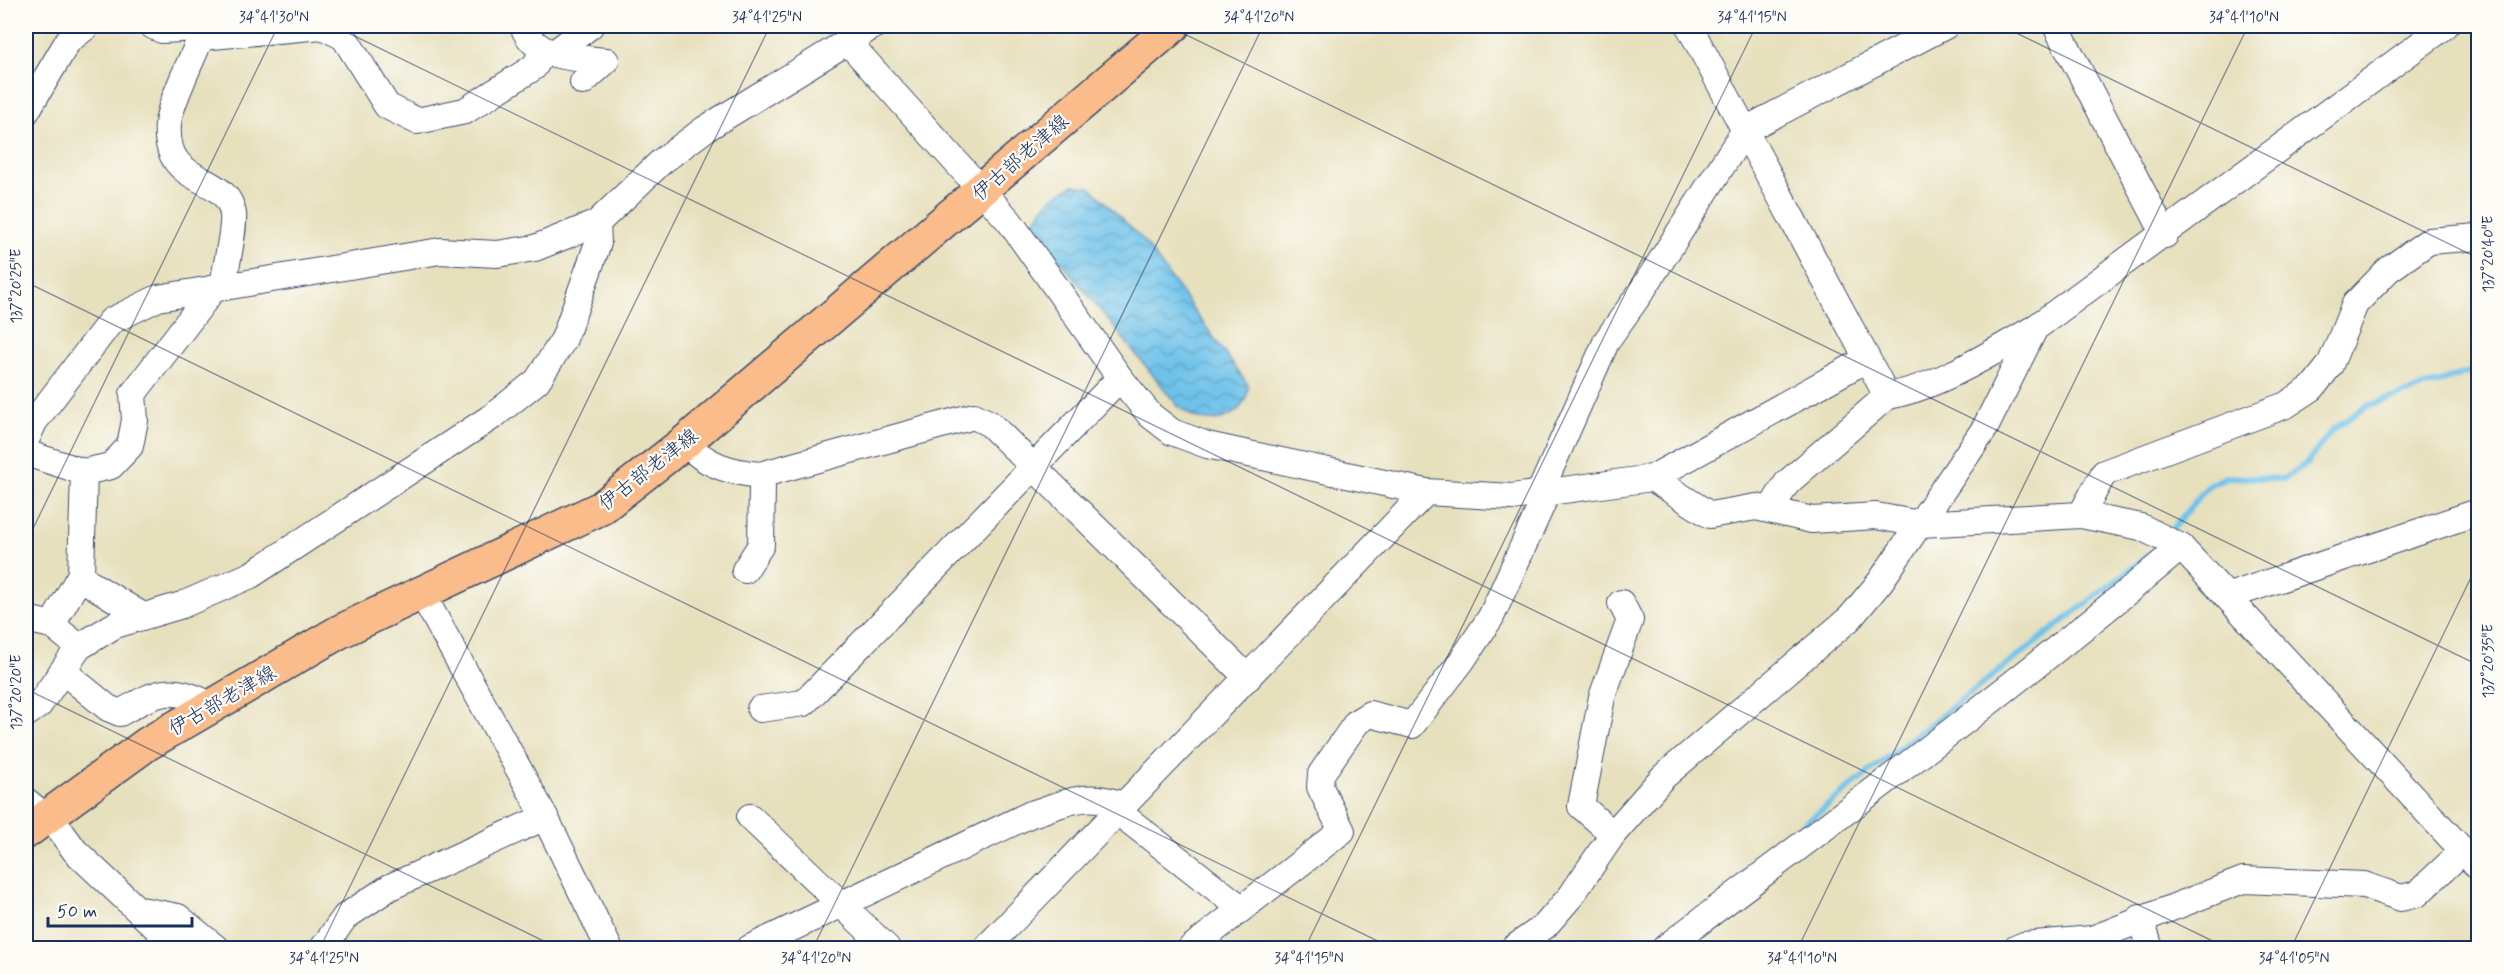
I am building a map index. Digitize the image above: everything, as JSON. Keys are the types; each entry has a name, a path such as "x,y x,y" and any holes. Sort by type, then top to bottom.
{"main road":[{"name":"伊古部老津線","path":"32,817 147,744 339,632 601,508 685,442 1173,26"}],"street":[{"path":"26,112 68,41 87,26"},
{"path":"153,26 162,30 322,26 344,37 387,106 417,121 465,111 534,67 549,53 590,26"},
{"path":"523,26 527,37 537,48 549,53 606,61 583,82"},
{"path":"26,440 34,422 111,321 158,298 440,251 497,254 535,248 597,223 661,162 705,129 873,26"},
{"path":"1689,26 1887,396"},
{"path":"1191,948 1342,831 1320,787 1321,774 1357,722 1370,714 1412,725 1461,662 1491,617 1607,340 1641,292 1745,130 1945,26"},
{"path":"2056,26 2165,235"},
{"path":"26,453 84,472 111,466 130,446 135,420 133,394 218,288 233,214 225,194 183,170 168,148 168,121 198,30"},
{"path":"1770,510 1787,483 1887,396 1909,392 1989,354 2035,328 2165,235 2431,30"},
{"path":"848,42 1010,222 1120,378 1149,415 1172,432 1207,445 1425,492 1512,497 1652,478 1867,359"},
{"path":"26,714 39,705 80,647 115,625 182,605 252,574 493,416 537,381 564,339 598,243 597,223"},
{"path":"2081,515 2104,473 2286,405 2312,388 2330,365 2355,303 2388,270 2429,241 2478,237"},
{"path":"1514,948 1545,926 1571,896 1613,834 1663,777 1850,618 1880,582 1985,429 2035,328"},
{"path":"760,709 804,703 1120,378"},
{"path":"685,442 697,456 733,472 760,475 974,416 990,424 1248,678"},
{"path":"52,625 81,574 84,472"},
{"path":"745,570 761,545 762,487 760,475"},
{"path":"1652,478 1710,515 1756,507 1812,520 1876,516 1920,524 2081,515 2141,527 2181,547 2471,859 2416,894 2401,898 2364,885 2243,880 2140,918 2092,939 2017,948"},
{"path":"986,948 1425,492"},
{"path":"2229,596 2478,512"},
{"path":"1665,948 1877,788 2181,547"},
{"path":"81,574 90,583 143,616"},
{"path":"421,592 545,817 609,948"},
{"path":"1613,834 1581,806 1602,697 1630,620 1621,603"},
{"path":"26,619 52,625 80,647"},
{"path":"64,672 108,708 120,713 155,693 190,694 212,706"},
{"path":"750,948 1031,814 1080,798 1105,798 1241,908"},
{"path":"32,817 57,826 75,851 141,910 178,948"},
{"path":"323,948 345,917 390,887 545,817"},
{"path":"750,817 886,948"},
{"path":"141,910 178,917 216,948"},
{"path":"2140,918 2150,948"}],"water":[{"path":"1073,185 1090,187 1143,240 1248,385 1247,395 1238,410 1222,419 1203,420 1192,416 1178,406 1031,225 1050,199"}],"waterway":[{"path":"2173,528 2209,485 2226,477 2283,479 2307,463 2332,430 2367,406 2478,369"},
{"path":"1743,873 1902,746 2158,548"},
{"path":"1645,948 1659,938"}]}
